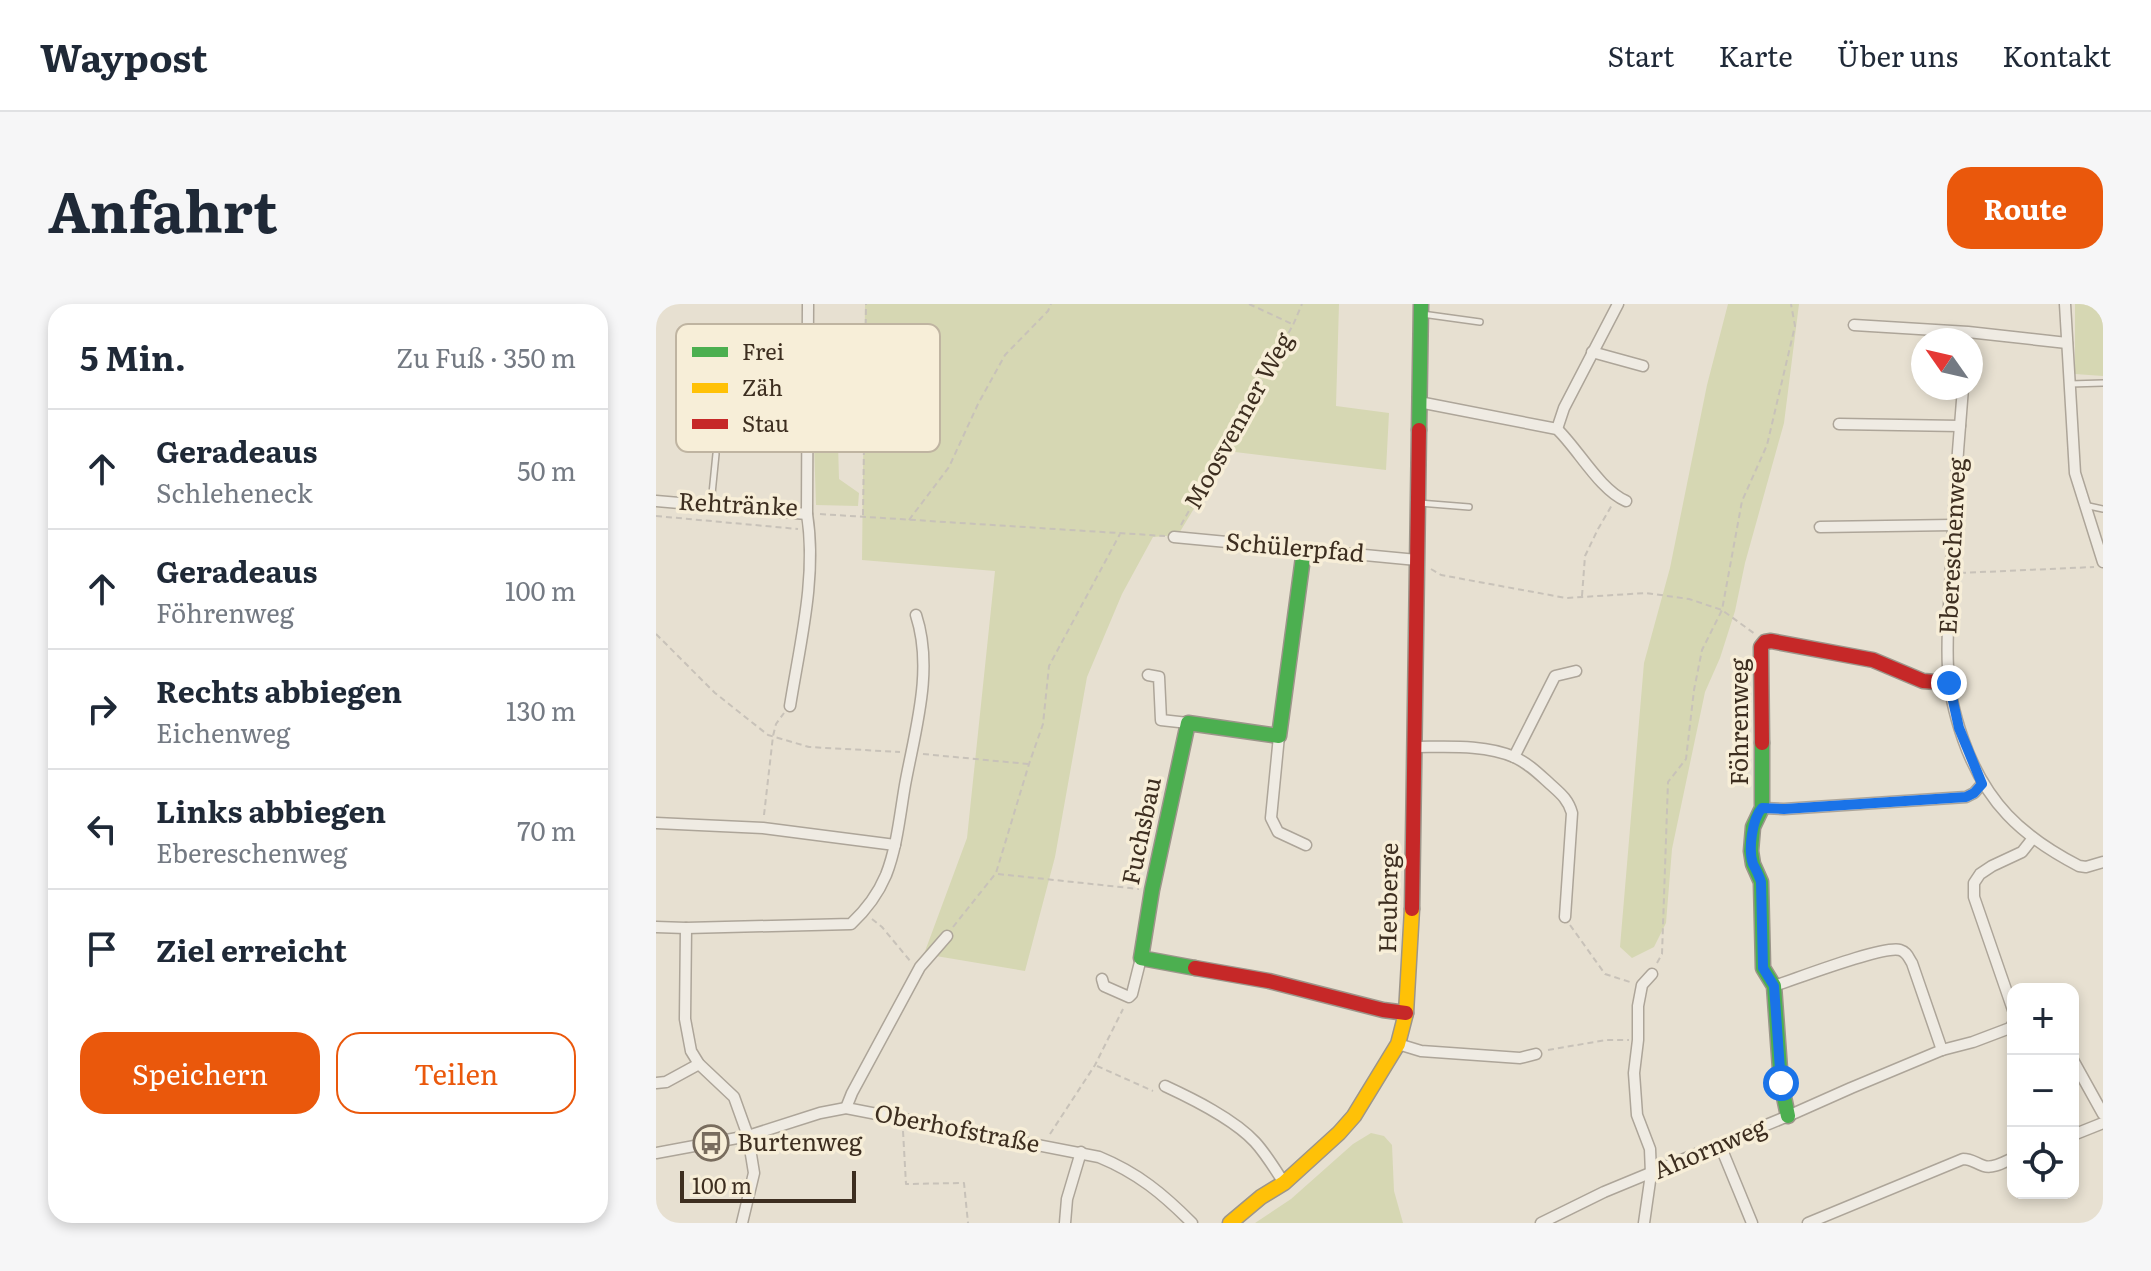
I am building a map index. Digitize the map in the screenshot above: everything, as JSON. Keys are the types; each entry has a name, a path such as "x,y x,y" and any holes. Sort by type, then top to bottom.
{"street":[{"name":"Rehtränke","path":"808,304 808,324"},
{"path":"1557,429 1564,408 1618,304"},
{"path":"2065,304 2073,460 2103,564"},
{"name":"Heuberge","path":"1230,1223 1261,1197 1284,1183 1354,1116 1398,1044 1406,1013 1411,941 1421,309"},
{"path":"1854,325 1911,330"},
{"path":"1983,337 2067,343"},
{"path":"1592,352 1643,366"},
{"name":"Ebereschenweg","path":"1962,400 1948,640 1949,683 1959,728 1982,784 2003,811 2033,838 2079,866 2103,862"},
{"path":"1419,402 1557,429 1590,469 1621,499"},
{"path":"1839,424 1960,426"},
{"name":"Rehtränke","path":"656,501 807,514 807,452"},
{"path":"790,706 809,584 810,530 807,514"},
{"path":"1820,527 1953,525"},
{"name":"Schülerpfad","path":"1174,537 1417,560"},
{"path":"1304,550 1271,818 1278,832 1306,845"},
{"path":"656,927 851,924 863,913 886,874 895,845 921,710 923,664 916,615"},
{"path":"1765,642 1873,660 1923,681 1949,683"},
{"name":"Föhrenweg","path":"1765,642 1760,655 1762,808 1753,823 1753,863 1761,882 1763,968 1774,986 1781,1083 1788,1116"},
{"path":"1514,757 1555,676 1576,671"},
{"path":"1148,675 1159,677 1161,720 1279,736"},
{"name":"Fuchsbau","path":"1141,958 1152,890 1188,723"},
{"path":"1414,747 1474,749 1514,757 1528,765 1569,803 1572,813 1565,917"},
{"path":"1762,808 1966,797 1982,784"},
{"path":"656,823 763,828 895,845"},
{"path":"2007,993 1974,897 1974,883 1980,874 1992,866 2022,852 2033,838"},
{"path":"686,928 685,1019 691,1051 699,1064 734,1097 748,1136 754,1173 742,1223"},
{"path":"846,1108 917,973 947,936"},
{"path":"1774,986 1841,963 1896,949 1905,952 1912,963 1942,1050"},
{"path":"1102,979 1104,986 1129,997 1141,958 1269,981 1406,1013"},
{"path":"1644,1223 1651,1174 1650,1149 1637,1115 1634,1073 1638,1006 1642,985 1652,974"},
{"name":"Ahornweg","path":"1541,1223 1604,1192 1942,1050 2007,1029"},
{"path":"1398,1044 1421,1051 1520,1058 1536,1054"},
{"path":"656,1083 666,1082 699,1064"},
{"path":"2079,1071 2103,1114"},
{"path":"1165,1086 1229,1122 1254,1141 1284,1183"},
{"name":"Oberhofstraße","path":"656,1153 748,1136 846,1108 1099,1157 1149,1183 1192,1223"},
{"path":"2079,1133 2103,1123"},
{"path":"1720,1145 1752,1223"},
{"path":"1065,1223 1067,1199 1081,1152"},
{"path":"1808,1223 1963,1159 1971,1159 1983,1166 2007,1160"}],"lane":[{"name":"Heuberge","path":"1421,309 1480,322"},
{"path":"2070,384 2103,383"},
{"path":"711,505 716,454"},
{"path":"1418,503 1469,507"},
{"path":"2084,505 2103,509"}],"path":[{"path":"866,304 866,324"},
{"path":"908,521 949,467 1005,355 1048,311 1051,304"},
{"path":"1249,304 1293,325"},
{"name":"Moosvenner Weg","path":"1174,537 1302,304"},
{"path":"1652,974 1662,954 1668,782 1686,759 1702,650 1722,610 1742,501 1767,445 1795,326 1791,304"},
{"path":"863,516 864,452"},
{"path":"1582,598 1585,556 1598,529 1621,499"},
{"path":"807,514 1174,537"},
{"path":"656,516 810,530"},
{"path":"947,936 996,873 1043,724 1049,666 1121,533"},
{"path":"1417,560 1441,575 1566,598 1646,593 1689,599 1722,610 1765,642"},
{"path":"1951,573 2103,564"},
{"path":"656,634 715,693 773,736"},
{"path":"763,828 773,736 776,724 790,706"},
{"path":"996,873 1152,890"},
{"path":"863,913 882,927 910,959 917,973"},
{"path":"1565,917 1605,974 1642,985"},
{"path":"1043,1146 1095,1065 1129,997"},
{"path":"1536,1054 1606,1040 1638,1040"},
{"path":"1095,1065 1153,1091 1165,1086"},
{"path":"903,1120 906,1184 964,1183 968,1223"}],"green space":[{"path":"865,304 1339,304 1336,406 1389,413 1386,470 1235,452 1227,454 1178,535 1153,537 1122,594 1087,677 1055,857 1025,971 924,954 967,838 995,571 862,560 863,452 940,452 940,324 865,324"},
{"path":"1728,304 1799,304 1784,423 1745,563 1735,611 1705,692 1672,849 1666,923 1654,947 1632,958 1620,947 1644,663 1670,568 1707,385"},
{"path":"2075,304 2103,304 2103,376 2075,374"},
{"path":"814,452 838,452 839,479 859,493 858,506 816,505"},
{"path":"1371,1133 1384,1136 1392,1145 1394,1191 1403,1223 1255,1223 1291,1199 1353,1144"}],"traffic: fast":[{"path":"1419,430 1421,304"},
{"path":"1195,968 1141,958 1152,890 1188,723 1279,736 1304,550"},
{"path":"1762,743 1762,808 1753,827 1751,851 1761,882 1763,968 1774,986 1781,1083 1788,1116"}],"traffic: slow":[{"path":"1230,1223 1261,1197 1284,1183 1339,1133 1354,1116 1398,1044 1406,1013 1412,909"}],"traffic: jam":[{"path":"1412,909 1419,430"},
{"path":"1762,743 1761,647 1765,642 1873,660 1923,681 1949,683"},
{"path":"1195,968 1269,981 1406,1013"}],"place":[{"name":"Burtenweg","path":"711,1143"}],"route":[{"path":"1781,1083 1774,986 1763,968 1761,882 1753,863 1753,823 1756,814 1762,808 1966,797 1974,793 1982,784 1959,728 1949,683"}]}
